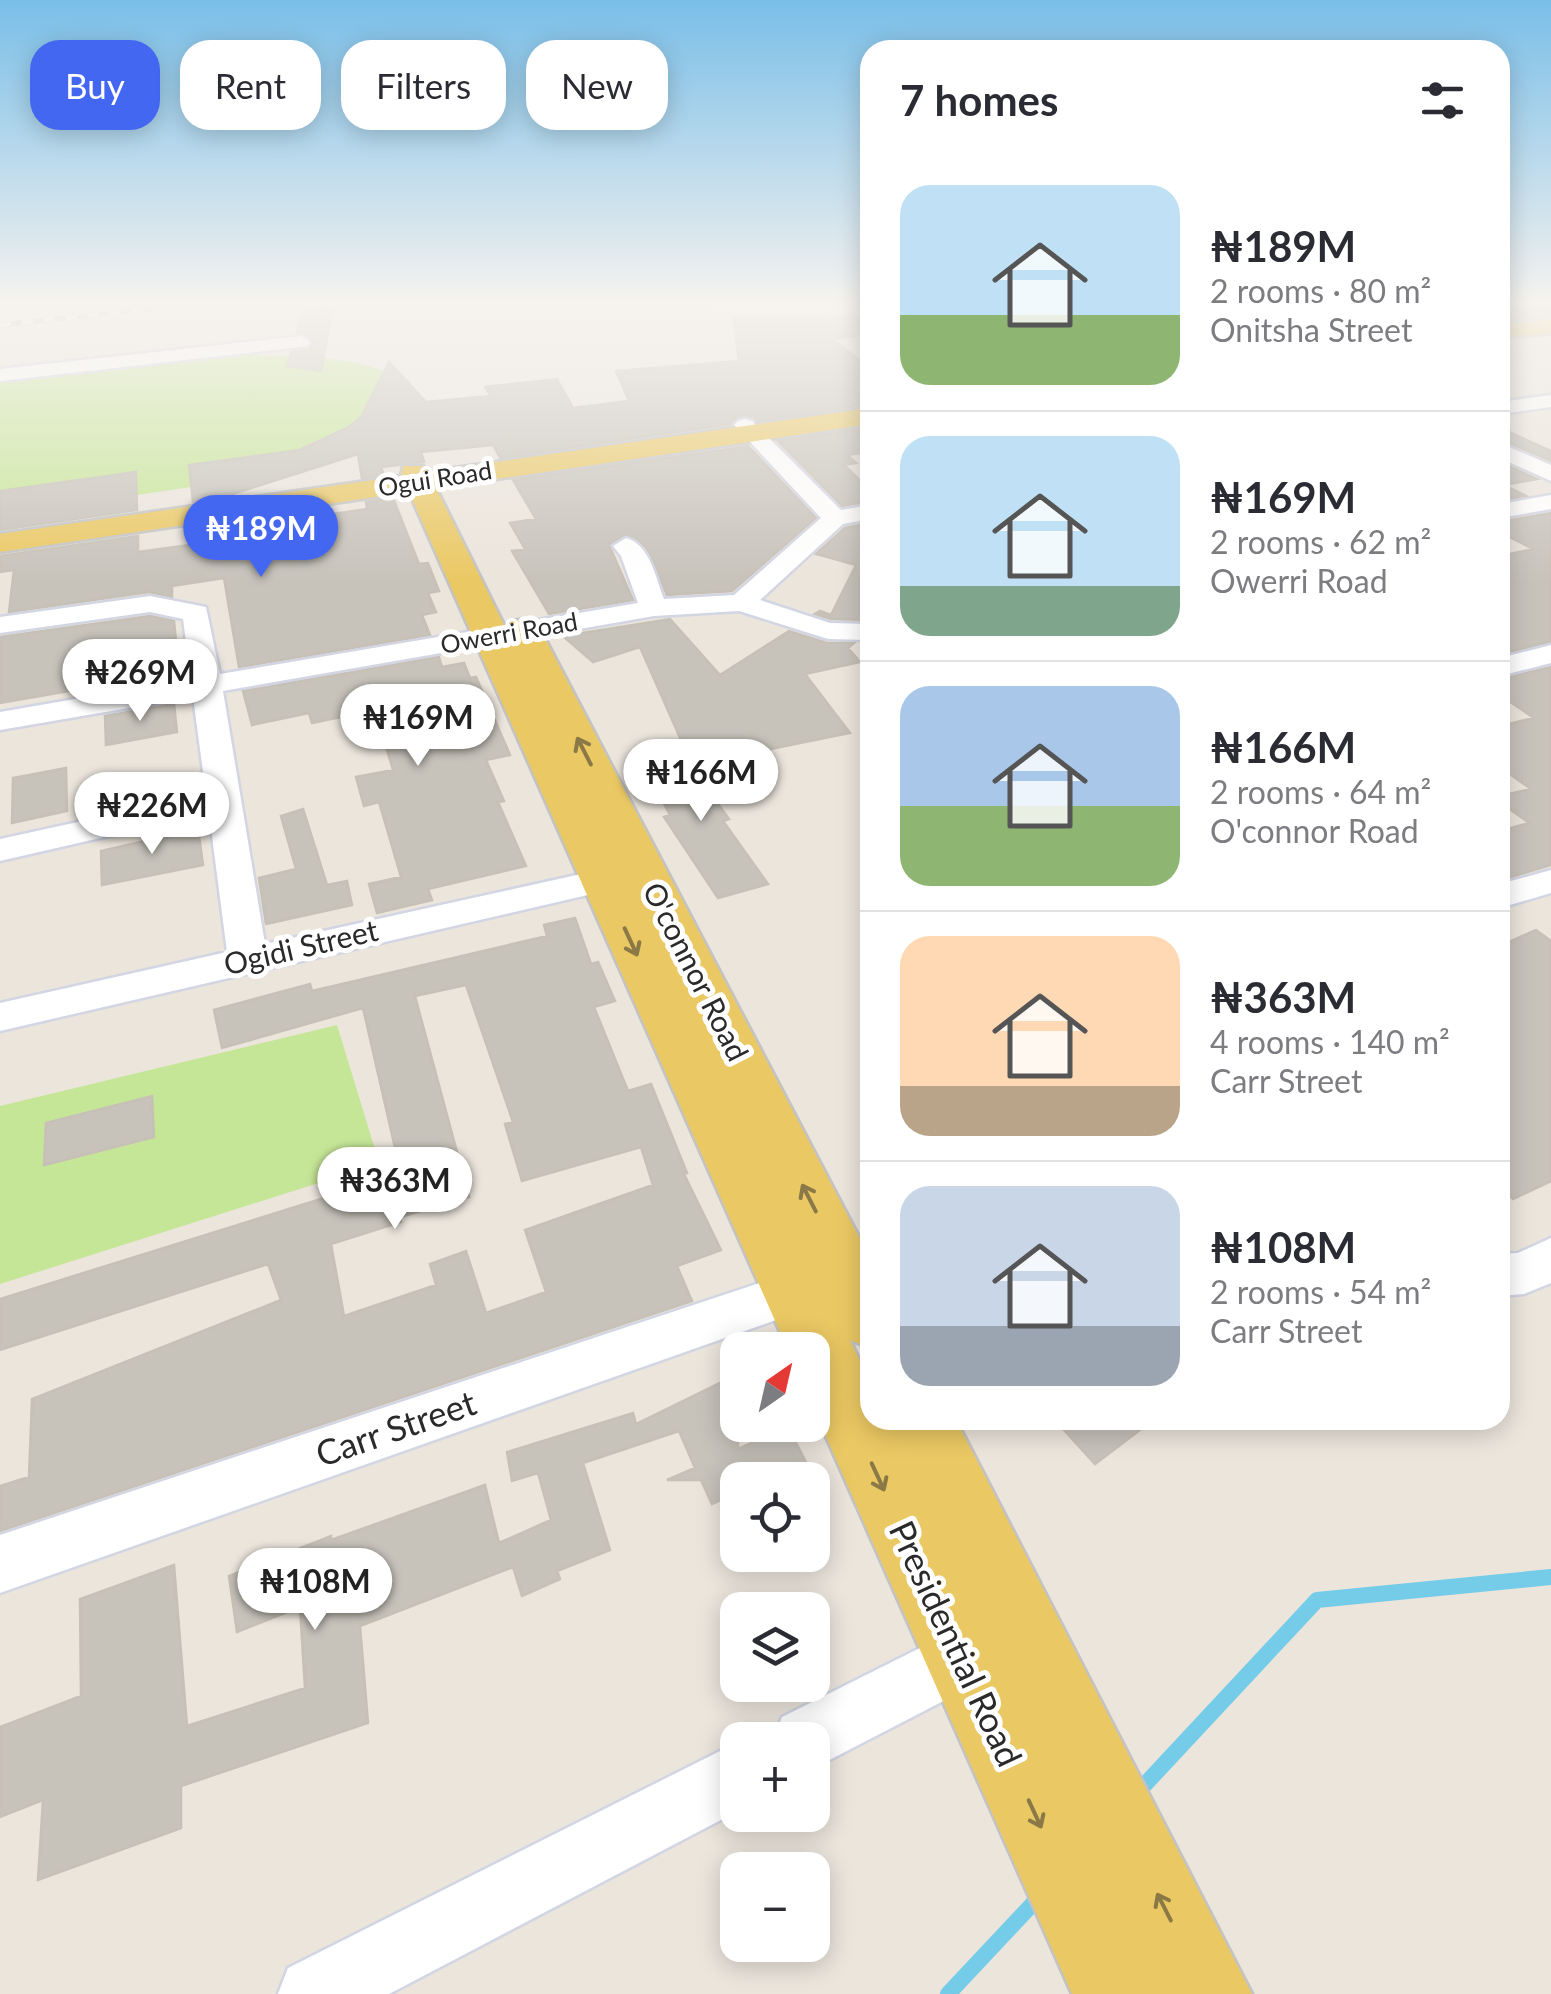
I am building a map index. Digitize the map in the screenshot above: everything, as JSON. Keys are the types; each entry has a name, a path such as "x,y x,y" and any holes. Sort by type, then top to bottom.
{"main road":[{"name":"Ogui Road","path":"0,532 435,483 860,409"},
{"name":"Ogui Road","path":"0,543 376,488 466,483 492,470 749,428 860,417"},
{"name":"O'connor Road","path":"435,483 623,875 846,1294"},
{"name":"Presidential Road","path":"846,1294 860,1331"},
{"name":"Presidential Road","path":"898,1430 1118,1994"},
{"name":"Presidential Road","path":"923,1430 980,1644 1207,1994"}],"street":[{"path":"1510,407 1551,402"},
{"path":"749,428 835,518"},
{"path":"1510,455 1551,474"},
{"path":"1510,510 1551,502"},
{"path":"741,603 771,580 835,518 860,514"},
{"path":"626,546 634,553 654,608"},
{"path":"741,603 828,631 860,632"},
{"name":"Owerri Road","path":"0,721 654,608 741,603"},
{"path":"0,625 150,604 196,613 248,960"},
{"path":"1510,664 1551,654"},
{"path":"0,850 223,800"},
{"name":"Ogidi Street","path":"0,1018 623,875"},
{"path":"1510,893 1551,880"},
{"path":"1510,1274 1524,1273 1551,1259"},
{"name":"Carr Street","path":"0,1564 846,1294"},
{"path":"830,1726 980,1644"},
{"path":"314,1994 720,1784"}],"green space":[{"path":"0,396 388,396 308,470 0,515"},
{"path":"337,1025 377,1156 372,1166 0,1284 0,1106"}],"building":[{"path":"372,396 420,396 426,402 490,396 566,396 573,408 629,401 627,396 860,396 860,406 757,421 744,415 731,424 500,458 493,445 421,452 424,462 381,467 384,475 362,478 358,454 217,499 193,502 189,465 300,450 349,427 361,417"},
{"path":"860,429 860,453 847,455 856,463 844,465 860,480 860,503 842,506 778,441"},
{"path":"1510,433 1551,451 1551,461 1510,443"},
{"path":"748,446 816,518 732,591 667,595 649,552 637,539 624,535 609,545 633,600 549,614 512,551 525,549 510,523 536,519 513,480"},
{"path":"1510,467 1537,479 1510,484"},
{"path":"136,472 137,510 0,530 0,491"},
{"path":"1510,488 1526,496 1510,498"},
{"path":"393,498 419,564 428,563 439,591 428,593 436,612 422,615 430,635 239,667 224,578 172,586 172,597 149,592 9,612 14,570 0,572 0,556 138,536 138,552 197,544 196,534 367,509 366,502"},
{"path":"1551,513 1551,642 1510,652 1510,554 1533,549 1510,537 1510,520"},
{"path":"860,525 860,620 815,614 820,611 831,615 856,565 816,554 845,528"},
{"path":"150,616 174,621 179,672 171,673 171,679 104,690 103,685 0,703 0,637"},
{"path":"670,619 720,675 789,631 827,643 854,643 848,648 860,662 805,674 850,733 692,765 640,647 593,662 563,636"},
{"path":"439,657 442,667 464,663 470,678 476,677 510,755 486,760 504,801 498,802 526,866 428,889 432,900 377,913 369,884 401,877 379,802 364,806 356,777 393,770 375,710 312,723 309,713 252,725 243,691"},
{"path":"1551,667 1551,865 1510,877 1510,828 1529,823 1510,809 1510,794 1531,789 1510,774 1510,724 1534,718 1510,702 1510,677"},
{"path":"174,704 177,732 106,745 105,716"},
{"path":"677,747 729,819 723,821 768,884 718,898 664,817 670,815 638,755"},
{"path":"66,768 67,811 12,823 13,778"},
{"path":"303,809 327,885 347,881 352,905 266,924 259,878 296,869 281,816"},
{"path":"198,829 203,865 102,885 101,851 145,841 145,837"},
{"path":"575,918 591,964 598,962 615,1001 594,1007 628,1091 651,1084 687,1173 684,1174 721,1250 677,1266 692,1301 0,1531 0,1486 29,1477 32,1399 281,1300 268,1264 0,1350 0,1299 401,1174 363,1008 222,1048 214,1010 310,984 312,991 547,936 544,925","holes":["466,985 513,1122 505,1124 522,1181 641,1147 653,1185 525,1230 546,1292 486,1313 466,1251 430,1264 436,1285 344,1316 331,1244 401,1222 400,1217 469,1197 415,996"]},
{"path":"1536,930 1551,941 1551,1181 1513,1199 1510,1196 1510,942"},
{"path":"152,1096 154,1137 44,1165 46,1123"},
{"path":"720,1383 720,1442 738,1442 738,1449 754,1442 796,1442 806,1462 720,1462 720,1500 712,1504 701,1480 667,1480 695,1468 679,1431 583,1463 610,1550 557,1571 560,1579 522,1596 513,1567 360,1626 368,1723 181,1786 181,1828 38,1880 43,1800 0,1817 0,1727 81,1696 80,1599 174,1565 187,1726 305,1688 300,1607 237,1632 229,1576 331,1536 331,1540 485,1485 499,1543 551,1520 538,1473 512,1481 507,1452 633,1413 636,1424"},
{"path":"1064,1430 1140,1430 1095,1464"}],"waterway":[{"path":"1137,1793 1317,1600 1551,1577"},
{"path":"948,1994 1040,1896"}]}
